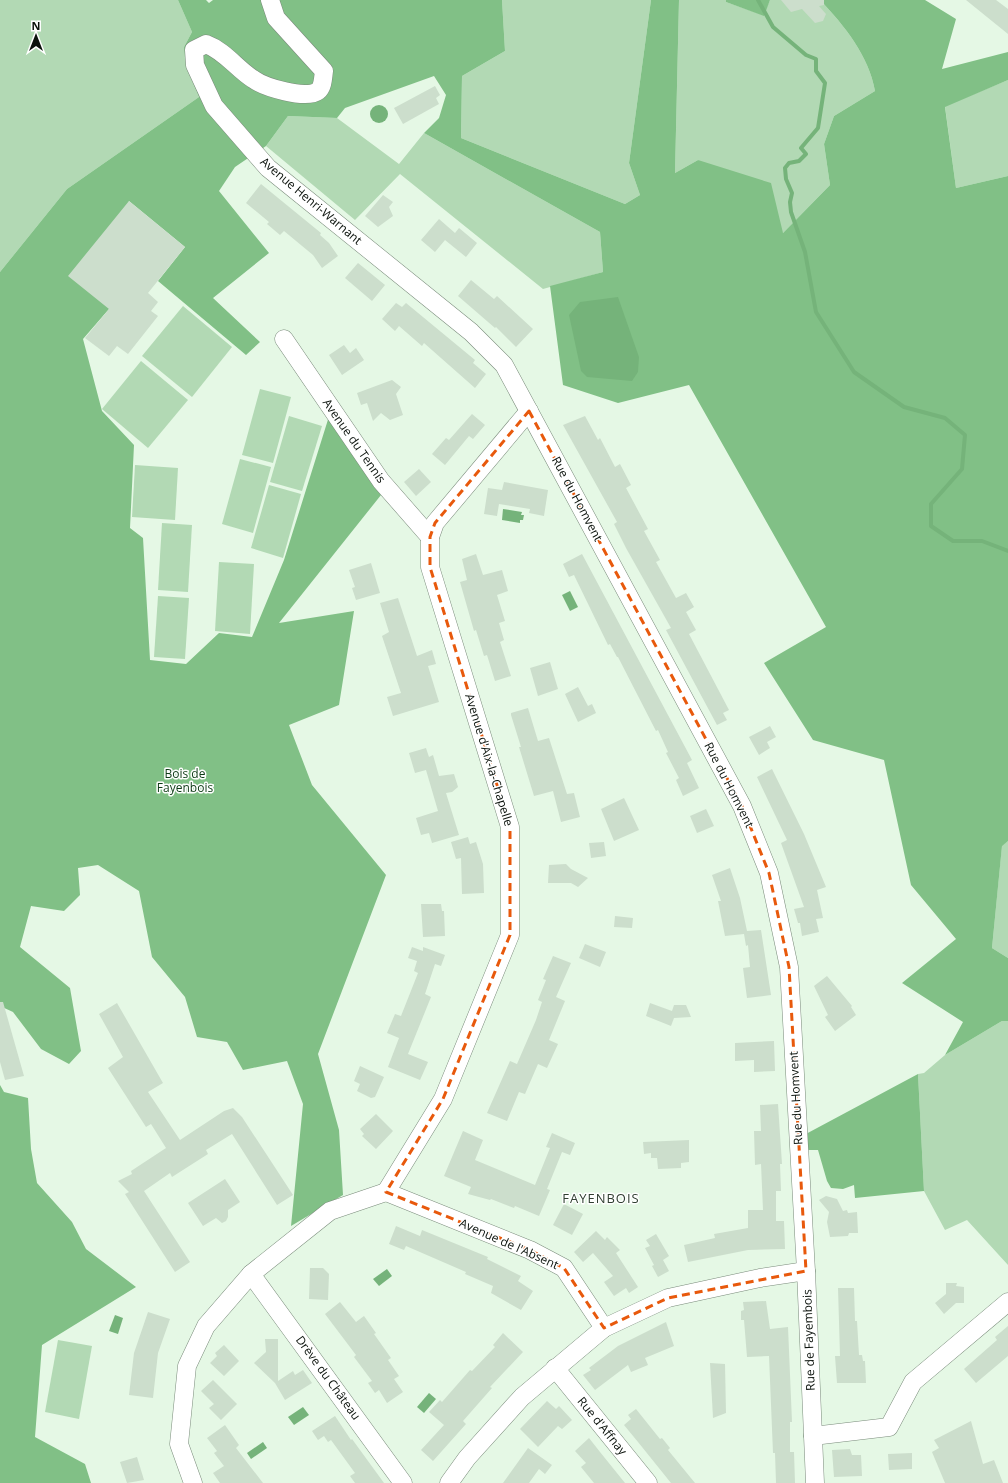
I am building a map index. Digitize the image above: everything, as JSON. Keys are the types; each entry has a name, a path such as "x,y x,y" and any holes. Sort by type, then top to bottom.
{"street":[{"name":"Avenue Henri-Warnant","path":"270,0 276,18 324,72 322,87 317,92 304,96 254,80 216,48 206,44 194,50 195,65 214,106 268,168 472,332 504,365 529,411"},
{"name":"Avenue du Tennis","path":"284,339 382,481 430,538"},
{"name":"Avenue d'Aix-la-Chapelle","path":"386,1192 443,1099 510,935 510,827 430,567 430,538 435,522 529,411"},
{"name":"Rue du Homvent","path":"529,411 742,806 769,873 789,966 802,1197"},
{"path":"193,1483 179,1444 187,1366 206,1326 251,1274 330,1211 386,1192"},
{"name":"Avenue de l'Absent","path":"386,1192 530,1250 564,1268 604,1328"},
{"name":"Rue de Fayembois","path":"802,1197 815,1483"},
{"path":"449,1483 467,1458 522,1397 604,1328 668,1298 760,1278 806,1271"},
{"name":"Drève du Château","path":"251,1274 403,1483"},
{"path":"813,1436 889,1427 913,1382 1008,1302"},
{"name":"Rue d'Affnay","path":"555,1368 648,1483"}],"highlighted area":[{"path":"529,411 742,806 769,873 789,967 806,1271 668,1298 604,1328 564,1268 530,1250 386,1192 443,1099 510,935 510,827 430,567 430,537 435,523"}],"shaded area":[{"path":"0,0 178,0 192,32 184,47 186,66 199,97 67,189 0,272"},
{"path":"502,0 651,0 629,163 640,195 625,204 461,138 462,76 505,51"},
{"path":"679,0 726,0 726,2 763,15 770,0 820,0 838,20 854,42 867,66 875,91 834,116 824,144 830,185 783,233 698,160 675,173"},
{"path":"1008,80 1008,176 956,188 945,106"},
{"path":"379,105 385,108 388,114 385,120 379,123 373,120 370,114 373,108"},
{"path":"288,116 337,118 399,164 424,133 600,232 603,272 543,289 400,174 355,220 266,146"},
{"path":"618,297 639,357 638,372 632,381 587,377 581,371 569,315 580,302"},
{"path":"183,306 232,347 192,397 142,356"},
{"path":"141,361 188,400 148,448 102,409"},
{"path":"260,389 291,397 273,463 242,455"},
{"path":"289,416 322,426 302,491 270,482"},
{"path":"240,459 271,467 253,533 222,524"},
{"path":"135,465 178,468 175,520 132,517"},
{"path":"269,485 301,494 283,558 251,548"},
{"path":"503,509 522,512 521,515 524,515 523,520 520,520 520,523 502,520"},
{"path":"162,523 192,525 188,592 158,590"},
{"path":"219,562 254,564 250,634 215,631"},
{"path":"570,591 578,607 570,611 562,595"},
{"path":"158,596 189,598 185,659 154,657"},
{"path":"1008,841 1008,958 992,948 1002,845"},
{"path":"1002,1021 1008,1021 1008,1265 967,1220 945,1230 924,1191 918,1074 924,1073 945,1055"},
{"path":"387,1269 392,1276 379,1286 373,1279"},
{"path":"115,1315 123,1318 118,1334 109,1331"},
{"path":"58,1340 92,1346 79,1419 45,1412"},
{"path":"429,1393 436,1399 424,1413 417,1407"},
{"path":"303,1407 309,1415 294,1425 288,1417"},
{"path":"263,1442 267,1448 251,1459 247,1453"}],"green space":[{"name":"Bois de Fayenbois","path":"178,0 206,0 209,3 213,0 502,0 505,51 462,76 461,138 625,204 640,195 629,163 651,0 679,0 675,173 698,160 771,183 783,233 830,185 824,144 834,116 875,91 872,78 861,53 838,20 820,0 925,0 956,19 942,69 1008,52 1008,80 945,107 956,188 1008,176 1008,841 1002,846 992,948 1008,958 1008,1021 1002,1021 945,1055 963,1022 902,983 956,939 911,885 884,760 813,740 764,663 826,627 689,385 618,403 563,385 550,286 603,272 600,232 424,133 439,118 446,95 434,76 345,108 337,118 288,116 266,146 235,167 219,191 269,253 213,298 260,342 246,355 158,281 185,247 129,201 109,309 83,339 102,411 134,445 130,528 143,538 150,660 186,664 219,633 252,637 284,560 331,410 385,490 279,623 354,611 339,705 289,725 312,785 386,875 318,1054 339,1130 343,1195 291,1226 303,1104 287,1061 243,1070 227,1042 197,1037 185,997 152,957 139,891 98,865 78,868 80,895 64,911 31,906 20,947 70,988 81,1051 69,1064 41,1049 13,1012 0,1006 0,272 67,189 199,97 186,66 184,47 192,32"},
{"path":"726,0 770,0 764,16 726,2"},
{"path":"918,1074 924,1191 855,1198 854,1185 843,1189 831,1188 827,1181 818,1150 805,1150 804,1135"},
{"path":"0,1085 4,1092 28,1098 31,1149 37,1183 72,1222 86,1249 136,1287 42,1345 35,1437 85,1464 91,1483 0,1483"}],"building":[{"path":"781,0 824,0 824,5 819,6 826,14 823,21 815,23 802,9 791,12"},
{"path":"966,0 996,0 1008,9 1008,34"},
{"path":"435,86 440,95 436,98 439,104 403,124 394,108"},
{"path":"261,184 321,233 320,235 329,243 338,256 322,268 313,255 284,231 280,235 267,224 269,222 246,203"},
{"path":"383,195 393,202 389,207 393,216 378,227 365,216"},
{"path":"129,201 185,247 148,293 158,302 151,311 158,316 128,354 117,346 109,356 85,338 109,309 68,276"},
{"path":"439,219 455,233 459,228 477,243 466,257 445,240 435,252 421,240"},
{"path":"358,263 385,285 372,301 345,278"},
{"path":"471,280 494,299 497,296 533,329 516,347 496,327 495,328 458,296"},
{"path":"396,303 402,307 406,303 475,360 473,363 486,374 475,388 424,343 422,346 399,326 395,331 382,319"},
{"path":"344,345 350,353 356,348 364,360 342,375 329,355"},
{"path":"392,380 401,387 396,394 403,415 390,420 381,413 373,421 367,403 361,405 357,393"},
{"path":"472,414 485,425 473,439 469,436 445,465 432,454 446,438 449,440"},
{"path":"585,416 598,440 600,438 615,467 620,464 631,485 626,488 648,529 644,531 660,560 656,562 676,598 686,593 694,607 686,612 696,630 689,634 729,710 723,713 727,720 717,725 666,630 671,628 626,548 614,524 617,522 563,425"},
{"path":"419,469 431,482 416,496 404,482"},
{"path":"504,482 548,490 544,516 529,513 530,509 499,504 497,516 484,514 488,488 502,490"},
{"path":"476,554 483,575 502,570 508,591 497,595 505,621 499,623 504,640 500,642 511,676 495,681 487,655 484,656 476,630 474,631 460,582 467,580 462,559"},
{"path":"582,554 692,760 687,763 699,788 683,796 676,780 679,778 666,753 668,752 658,730 656,731 618,657 610,644 608,645 574,575 569,577 563,564"},
{"path":"371,563 380,593 356,600 352,588 355,587 349,570"},
{"path":"398,598 417,656 432,650 436,664 428,666 439,702 393,716 387,697 401,693 382,636 389,632 380,603"},
{"path":"550,662 558,689 538,696 530,668"},
{"path":"578,687 588,706 592,704 596,713 578,722 565,694"},
{"path":"528,708 538,741 549,738 567,794 574,793 580,817 561,822 553,791 534,796 511,715 511,713"},
{"path":"770,726 776,737 767,742 770,748 759,755 749,737"},
{"path":"426,748 429,757 433,755 439,776 454,774 458,787 452,792 446,793 459,835 432,843 429,833 421,835 416,818 438,811 426,770 415,773 409,753"},
{"path":"772,769 804,834 826,887 817,890 823,918 816,919 819,932 802,936 800,923 798,923 794,909 804,907 781,843 787,840 757,777"},
{"path":"624,798 639,830 614,841 601,809"},
{"path":"706,809 714,826 697,833 690,816"},
{"path":"468,837 470,844 476,842 483,864 484,893 462,894 461,858 456,859 451,842"},
{"path":"604,842 606,856 591,858 589,843"},
{"path":"566,864 571,869 588,878 578,887 571,883 548,883 549,865"},
{"path":"730,868 740,898 747,931 761,930 771,995 747,998 743,968 750,967 748,945 746,946 744,934 725,936 718,901 721,901 712,875"},
{"path":"421,904 441,904 442,911 444,911 445,936 423,937"},
{"path":"615,916 633,918 632,928 614,927"},
{"path":"585,944 606,952 600,967 579,958"},
{"path":"412,947 423,951 423,947 445,955 441,966 435,964 425,994 431,997 408,1054 428,1062 420,1080 388,1067 399,1038 387,1033 395,1014 401,1016 418,973 414,971 417,961 408,958"},
{"path":"553,956 571,963 556,997 565,1001 549,1040 558,1044 547,1068 538,1064 525,1094 519,1092 507,1121 487,1113 510,1061 517,1064 536,1020 542,1002 538,1000 546,980 543,979"},
{"path":"827,976 852,1006 851,1007 856,1015 835,1031 825,1017 828,1015 814,986"},
{"path":"0,1002 3,1002 24,1076 5,1080 0,1062"},
{"path":"117,1003 163,1083 148,1092 180,1140 224,1111 233,1108 242,1117 293,1195 277,1205 232,1134 206,1150 208,1154 172,1177 170,1173 144,1191 190,1262 175,1272 125,1194 129,1192 118,1181 132,1174 131,1171 166,1148 151,1124 146,1127 108,1068 123,1057 99,1014"},
{"path":"650,1003 672,1011 674,1005 686,1005 691,1017 674,1018 671,1026 646,1016"},
{"path":"774,1041 775,1071 754,1072 754,1060 735,1061 735,1043"},
{"path":"360,1066 384,1077 375,1097 371,1098 357,1091 360,1084 354,1081"},
{"path":"778,1104 782,1164 780,1164 781,1191 776,1191 776,1221 784,1221 785,1249 748,1250 688,1262 684,1245 715,1238 714,1234 748,1228 748,1210 763,1210 761,1164 755,1165 754,1131 761,1131 760,1105"},
{"path":"376,1114 393,1131 376,1149 362,1136 364,1134 360,1129"},
{"path":"463,1131 483,1140 475,1160 535,1185 550,1148 546,1147 552,1133 575,1143 570,1155 562,1152 547,1189 550,1190 539,1216 515,1206 514,1208 491,1199 468,1194 471,1187 444,1176"},
{"path":"689,1140 689,1162 681,1163 681,1168 658,1169 657,1158 651,1158 651,1153 644,1154 643,1142"},
{"path":"225,1179 240,1202 228,1210 228,1217 226,1221 222,1223 216,1218 203,1226 188,1203"},
{"path":"826,1196 837,1199 843,1211 847,1210 848,1213 857,1212 858,1233 849,1233 848,1236 830,1237 827,1222 829,1212 819,1200"},
{"path":"564,1204 583,1214 572,1235 553,1225"},
{"path":"396,1226 420,1236 422,1230 488,1257 487,1259 521,1276 518,1281 533,1291 521,1310 491,1293 493,1286 465,1274 466,1272 406,1246 404,1250 389,1244"},
{"path":"596,1231 605,1240 607,1237 620,1250 616,1253 638,1287 629,1293 626,1288 614,1296 604,1282 613,1276 593,1253 583,1262 574,1252"},
{"path":"656,1234 669,1256 663,1260 669,1271 658,1277 652,1266 654,1265 645,1248 650,1246 646,1240"},
{"path":"310,1268 323,1268 329,1274 328,1300 309,1299"},
{"path":"946,1283 957,1283 956,1286 964,1287 964,1303 956,1303 944,1314 935,1303 946,1294"},
{"path":"838,1288 854,1288 855,1321 857,1321 859,1355 862,1355 863,1361 865,1361 866,1383 837,1383 835,1356 840,1356"},
{"path":"766,1301 770,1329 788,1327 792,1422 790,1422 790,1452 794,1452 795,1483 776,1483 775,1453 773,1453 769,1356 747,1357 744,1320 741,1320 741,1311 744,1310 743,1302"},
{"path":"340,1302 356,1322 364,1316 376,1333 374,1334 391,1358 388,1360 399,1376 394,1379 403,1392 387,1403 379,1390 375,1393 368,1383 372,1381 354,1357 356,1355 325,1314"},
{"path":"148,1312 170,1319 158,1353 153,1398 129,1395 134,1353"},
{"path":"666,1322 674,1346 645,1358 648,1365 631,1372 628,1365 595,1390 583,1375 591,1370 589,1368 618,1346"},
{"path":"1008,1326 1008,1356 976,1383 964,1369 997,1340 995,1337"},
{"path":"503,1333 523,1352 490,1387 492,1388 463,1421 466,1424 433,1461 421,1450 444,1425 429,1412 440,1400 442,1402 470,1370 472,1371 495,1347 493,1345"},
{"path":"265,1339 278,1339 278,1381 293,1371 295,1375 303,1370 312,1383 285,1400 275,1383 254,1363 266,1352"},
{"path":"224,1345 239,1361 224,1376 210,1363 217,1356 215,1353"},
{"path":"710,1363 725,1364 726,1413 713,1418"},
{"path":"213,1380 237,1404 221,1420 209,1408 214,1404 201,1391"},
{"path":"547,1401 556,1409 559,1406 572,1420 562,1429 558,1426 538,1447 520,1429"},
{"path":"636,1409 660,1439 662,1438 670,1448 668,1450 695,1483 671,1483 624,1425 631,1419 628,1415"},
{"path":"335,1416 351,1440 352,1439 384,1483 355,1483 350,1476 355,1473 331,1440 328,1442 324,1436 318,1440 312,1431"},
{"path":"971,1421 983,1464 994,1460 1003,1483 945,1483 932,1452 939,1448 934,1440"},
{"path":"225,1425 239,1445 236,1448 263,1483 220,1483 213,1473 224,1466 214,1453 217,1451 207,1438"},
{"path":"589,1438 625,1483 594,1483 581,1467 586,1463 575,1451"},
{"path":"528,1448 552,1465 545,1474 539,1469 529,1483 503,1483"},
{"path":"850,1449 852,1455 861,1455 862,1476 834,1477 832,1450"},
{"path":"912,1453 912,1469 889,1470 888,1454"},
{"path":"137,1457 144,1480 127,1483 120,1462"}],"waterway":[{"path":"758,0 773,27 806,55 816,59 816,71 825,83 818,128 801,148 806,154 799,161 789,163 785,168 786,179 792,193 790,202 791,212 805,252 816,312 854,372 904,407 945,418 965,435 962,469 931,504 931,526 953,541 982,541 1008,551"}],"district":[{"name":"FAYENBOIS","path":"601,1198"}]}
